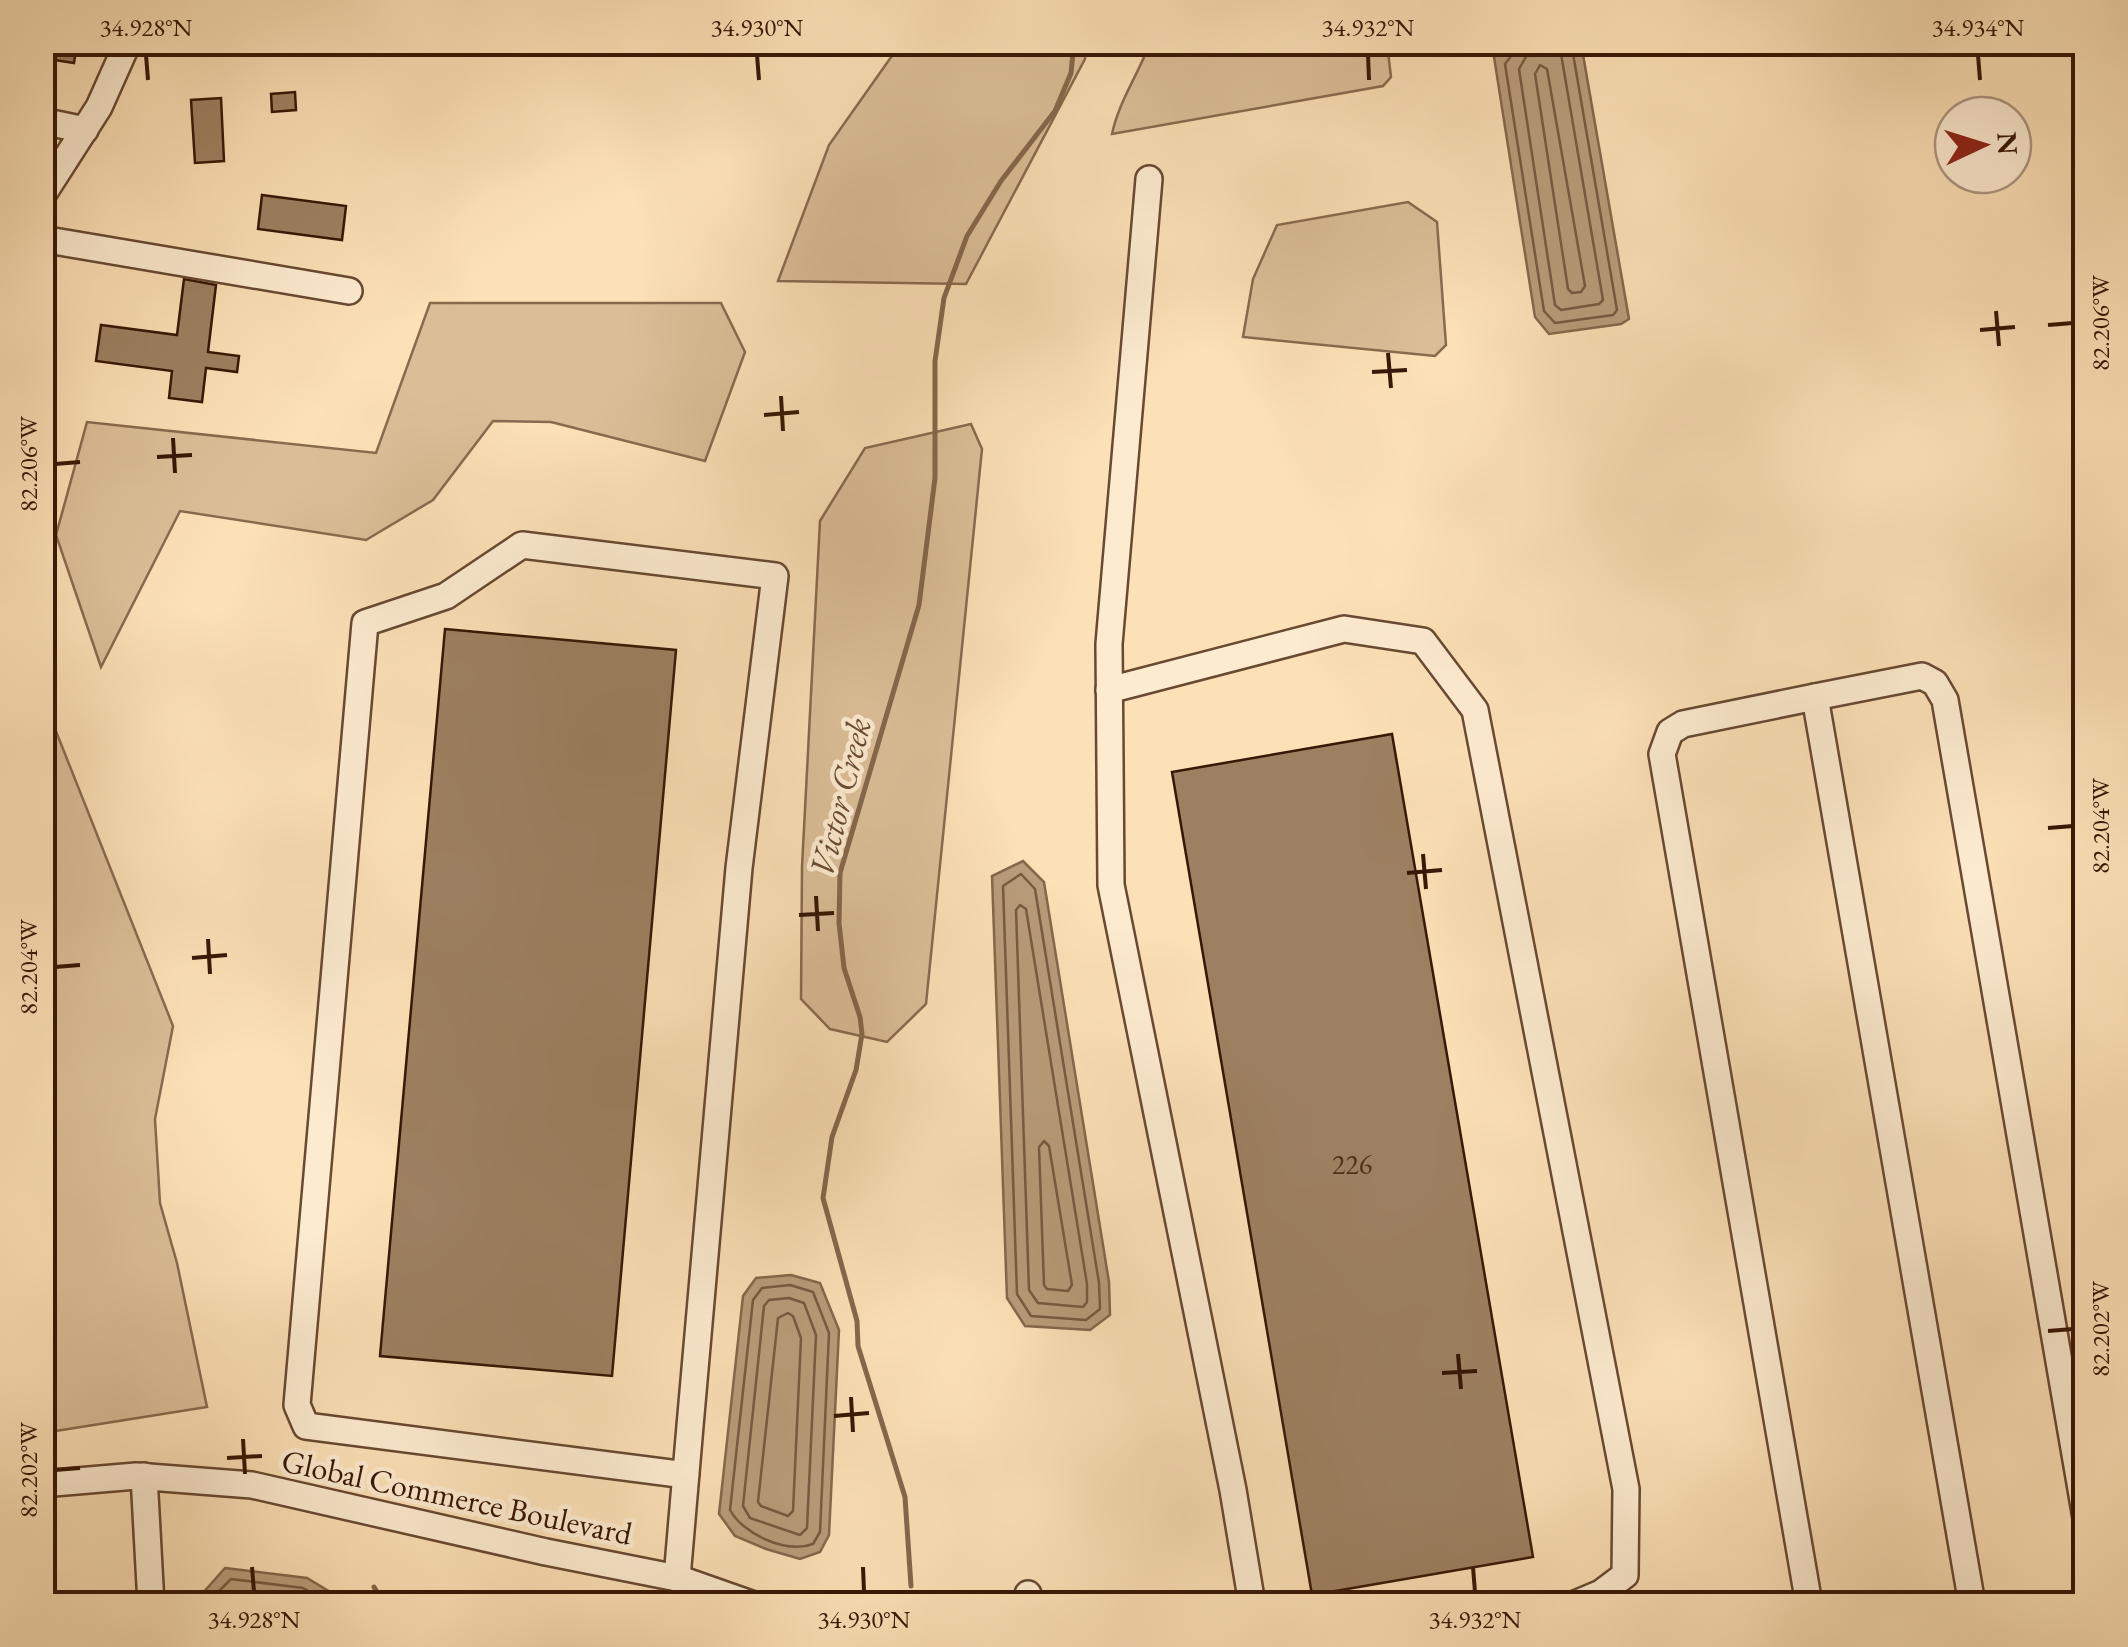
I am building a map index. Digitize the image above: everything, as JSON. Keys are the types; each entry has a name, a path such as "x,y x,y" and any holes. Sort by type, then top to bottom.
{"street":[{"path":"42,196 111,84 128,42"},
{"path":"42,121 85,130"},
{"path":"1149,179 1109,644 1111,885 1230,1470 1252,1604"},
{"path":"42,239 350,291"},
{"path":"677,1578 686,1475 739,868 775,576 522,545 446,596 365,623 297,1405 306,1426 686,1475"},
{"path":"1109,690 1344,629 1423,641 1475,710 1626,1489 1625,1575 1601,1594 1574,1604"},
{"path":"1810,1604 1662,754 1670,732 1683,724 1922,676 1934,683 1946,700 2086,1518"},
{"path":"1815,697 1972,1604"},
{"path":"144,1476 151,1604"},
{"name":"Global Commerce Boulevard","path":"42,1484 144,1476 252,1485 677,1578 752,1604"}],"shaded area":[{"path":"901,43 1086,43 1085,59 966,284 778,281 829,145"},
{"path":"1150,43 1387,43 1391,77 1383,86 1112,134"},
{"path":"1408,202 1437,222 1446,345 1435,356 1243,337 1253,279 1277,225"},
{"path":"430,303 721,303 745,352 705,461 551,422 493,421 433,500 366,540 180,511 101,667 56,535 87,422 376,453"},
{"path":"971,424 982,449 926,1004 887,1042 830,1029 801,999 802,867 820,521 865,448"},
{"path":"42,696 173,1026 155,1119 160,1203 177,1263 207,1407 43,1433"}],"water":[{"path":"1511,43 1581,43 1629,319 1621,324 1549,334 1535,317 1494,57"},
{"path":"1023,861 1044,882 1109,1282 1110,1315 1090,1330 1025,1326 1007,1298 992,876"},
{"path":"791,1275 820,1283 839,1330 829,1535 820,1552 800,1559 735,1536 719,1514 743,1296 756,1278"},
{"path":"225,1568 307,1578 350,1604 193,1604"}],"building":[{"path":"50,42 77,42 74,63 48,59"},
{"path":"295,92 296,110 272,112 271,94"},
{"path":"221,98 224,161 195,163 191,100"},
{"path":"262,195 346,206 342,240 258,229"},
{"path":"184,279 216,285 208,352 239,356 237,372 206,368 202,402 169,398 172,371 96,361 101,325 177,335"},
{"path":"445,629 676,650 612,1376 380,1356"},
{"path":"1392,734 1533,1557 1312,1595 1172,772"}],"waterway":[{"name":"Victor Creek","path":"911,1586 905,1497 858,1346 857,1321 823,1198 832,1137 856,1070 862,1034 844,968 839,923 840,873 919,605 935,478 935,361 944,298 967,236 1001,181 1055,111 1071,73 1074,42"},
{"path":"374,1587 384,1604"}]}
